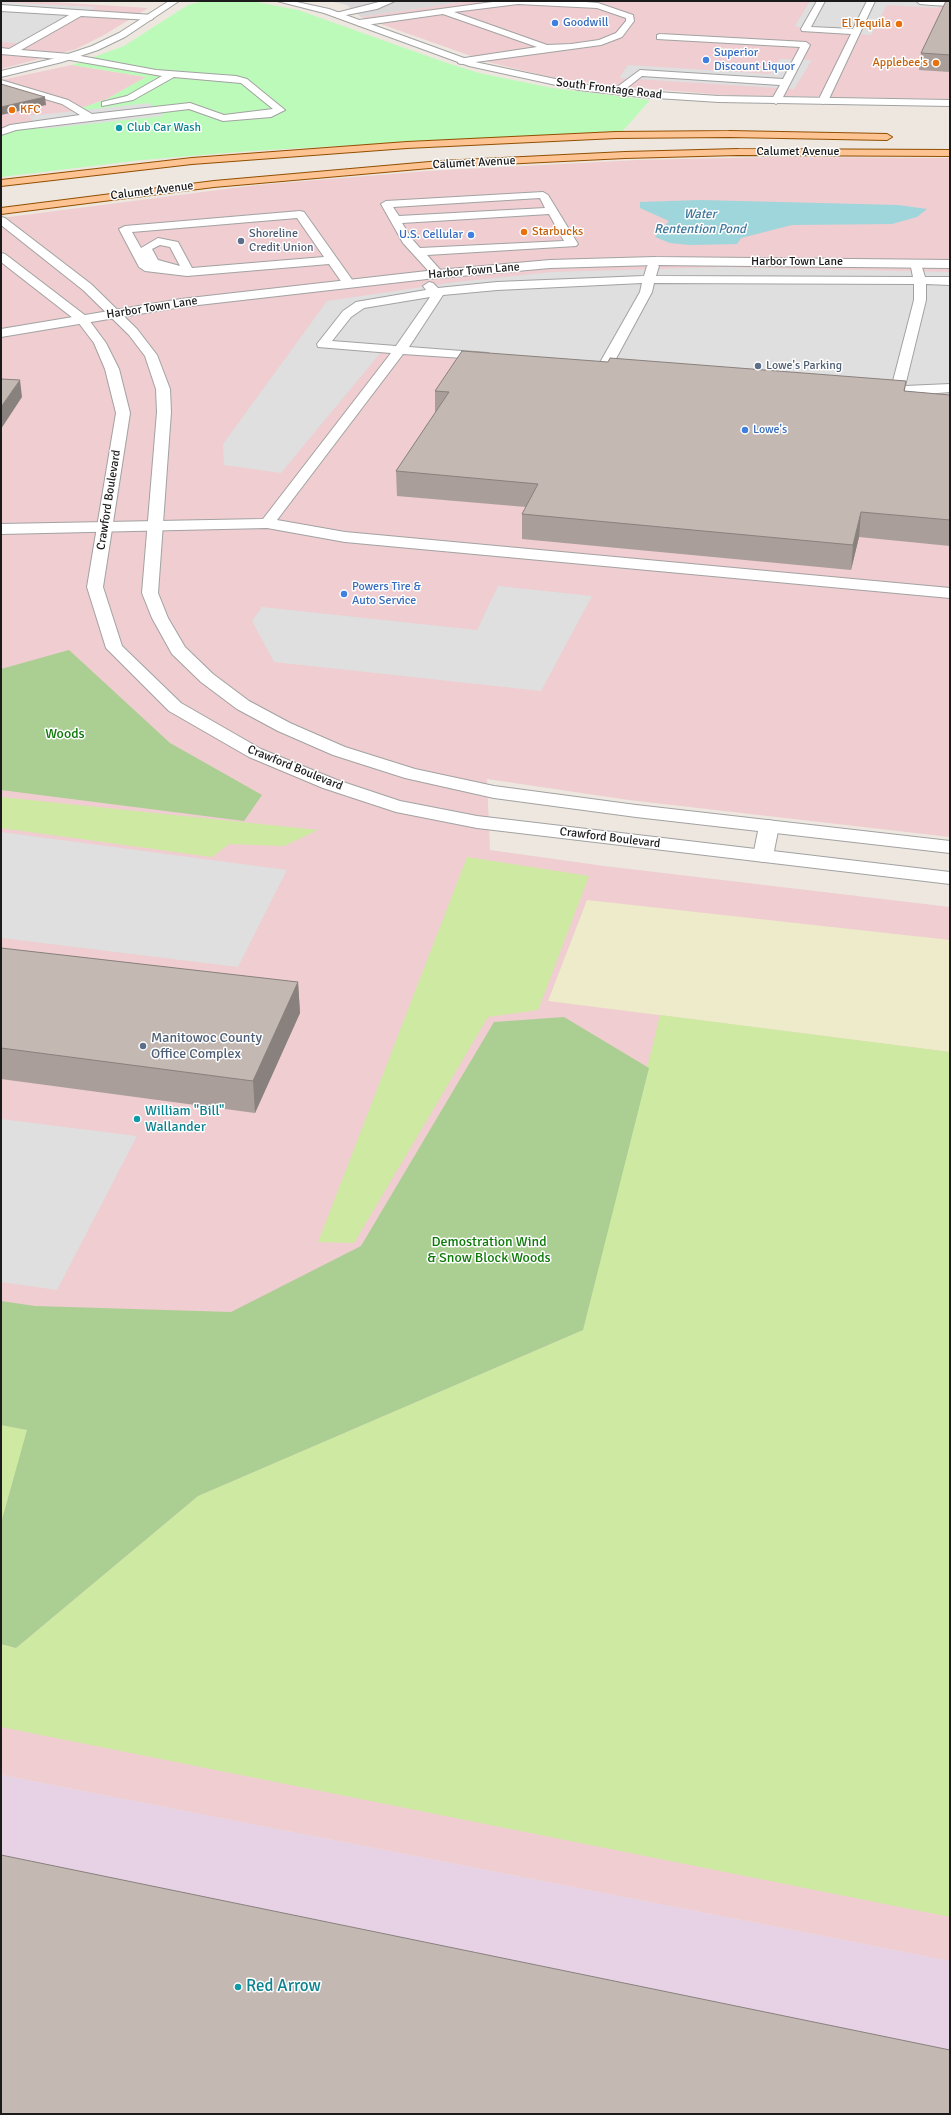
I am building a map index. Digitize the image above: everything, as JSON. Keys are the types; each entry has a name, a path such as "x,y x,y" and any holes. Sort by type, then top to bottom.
{"main road":[{"name":"Calumet Avenue","path":"1,183 192,161 439,143 616,135 729,134 896,137"},
{"path":"231,169 439,143"},
{"name":"Calumet Avenue","path":"1,211 214,184 441,164 625,155 723,153 950,153"}],"street":[{"path":"1,74 70,57 104,44 175,1"},
{"name":"South Frontage Road","path":"281,1 312,7 336,14 462,61 530,78 616,92 688,98 776,101 950,103"},
{"path":"336,14 378,6 392,1"},
{"path":"359,23 498,3 548,1 598,6 630,17 630,21 619,35 587,45 548,48 462,61"},
{"path":"821,1 805,29 856,32"},
{"path":"823,101 871,1"},
{"path":"920,1 950,3"},
{"path":"1,8 150,17"},
{"path":"442,11 548,48"},
{"path":"1,58 79,13"},
{"path":"660,37 806,45 776,101"},
{"path":"1,43 25,45"},
{"path":"1,51 70,57 173,74 244,81 280,110 271,114 202,120"},
{"path":"616,92 640,73 785,82"},
{"path":"78,109 130,98 173,74"},
{"path":"1,83 65,102 90,116"},
{"path":"8,95 28,91"},
{"path":"43,108 65,102"},
{"path":"1,132 14,127 90,116 190,106 223,118"},
{"path":"418,252 572,244 543,195 386,204 408,241 418,252 438,274"},
{"path":"395,220 552,210"},
{"path":"332,260 187,272 145,267 125,229 300,214 349,284"},
{"path":"1,220 75,278 115,314 147,348 158,370 163,388 164,419 154,525 150,593 160,618 178,650 207,678 243,705 284,727 339,751 411,774 494,792 636,811 950,847"},
{"path":"149,227 158,241 174,244 185,262 187,272"},
{"path":"158,241 156,246 166,263 187,272"},
{"name":"Crawford Boulevard","path":"1,256 82,319 100,343 110,364 123,413 95,587 114,648 175,706 255,754 330,784 396,806 477,822 950,878"},
{"path":"606,366 646,292 655,261"},
{"name":"Harbor Town Lane","path":"1,333 181,303 419,276 550,264 655,261 916,262 950,264"},
{"path":"897,390 920,300 920,281 916,262"},
{"path":"267,523 400,350 435,300 437,295 436,292 419,276"},
{"path":"500,358 323,344 352,308 371,303 436,292 556,281 650,279 950,282"},
{"path":"590,365 621,368"},
{"path":"866,387 897,390 950,388"},
{"path":"1,529 267,523 345,537 950,593"},
{"path":"763,856 769,826"}],"shaded area":[{"path":"1,1 36,1 148,8 104,35 76,49 1,69"},
{"path":"329,1 471,1 361,17 347,5"},
{"path":"471,1 950,1 950,99 724,95 604,85 558,79 488,62 361,17"},
{"path":"810,1 940,1 938,8 887,5 871,35 809,31 795,26"},
{"path":"1,2 96,7 32,44 1,42"},
{"path":"780,59 812,60 794,89 619,78 628,65 770,74"},
{"path":"72,65 146,77 107,99 45,121 1,129 1,80"},
{"path":"149,103 164,116 42,129 28,116"},
{"path":"777,157 950,158 950,837 629,800 487,779 490,850 604,866 950,907 950,1961 1,1775 1,218 257,185 428,171 638,160"},
{"name":"Lowe's Parking","path":"723,267 950,272 950,397 382,351 281,473 224,465 223,444 327,301 456,282 552,272"},
{"path":"498,586 592,596 541,691 274,662 252,621 262,607 477,630"},
{"path":"1,832 287,870 238,967 1,938"},
{"path":"587,900 950,940 950,1052 548,1001"},
{"path":"1,1119 137,1136 57,1290 1,1282"},
{"path":"1,1775 950,1961 950,2114 1,2114"}],"green space":[{"path":"204,1 251,1 298,10 479,73 552,88 650,100 621,133 409,142 251,151 142,160 1,177 1,129 45,121 107,99 146,77 72,65 124,46 188,5"},
{"name":"Woods","path":"69,650 170,743 262,795 244,821 1,790 1,669"},
{"path":"1,797 318,830 284,846 229,844 212,857 1,828"},
{"path":"467,857 589,876 538,1010 488,1017 354,1243 318,1242"},
{"path":"660,1015 950,1052 950,1917 1,1727 1,1644 16,1648 198,1496 583,1330"},
{"name":"Demostration Wind & Snow Block Woods","path":"564,1017 649,1068 583,1330 198,1496 16,1648 1,1644 1,1523 27,1430 1,1425 1,1301 35,1306 231,1312 361,1246 494,1022"},
{"path":"1,1425 28,1430 1,1523"}],"water":[{"name":"Water Rentention Pond","path":"700,200 898,205 927,209 917,217 892,224 792,225 741,238 737,244 690,245 670,243 655,237 669,221 640,208 640,202"}],"building":[{"path":"946,1 950,1 950,55 921,53"},
{"path":"1,84 45,97 1,107"},
{"path":"462,351 608,362 610,358 906,381 904,391 950,395 950,520 861,512 853,545 522,514 538,484 396,471 449,392 435,391"},
{"path":"1,379 20,380 1,407"},
{"name":"Manitowoc County Office Complex","path":"1,948 298,982 253,1081 1,1048"},
{"name":"Red Arrow","path":"1,1855 950,2050 950,2114 1,2114"}],"place":[{"name":"Goodwill","path":"555,23"},
{"name":"El Tequila","path":"899,24"},
{"name":"Superior Discount Liquor","path":"706,60"},
{"name":"Applebee's","path":"936,63"},
{"name":"KFC","path":"12,110"},
{"name":"Club Car Wash","path":"119,128"},
{"name":"Starbucks","path":"524,232"},
{"name":"U.S. Cellular","path":"471,235"},
{"name":"Shoreline Credit Union","path":"241,241"},
{"name":"Lowe's Parking","path":"758,366"},
{"name":"Lowe's","path":"745,430"},
{"name":"Powers Tire & Auto Service","path":"344,594"},
{"name":"Manitowoc County Office Complex","path":"143,1046"},
{"name":"William \"Bill\" Wallander","path":"137,1119"},
{"name":"Red Arrow","path":"238,1987"}]}
